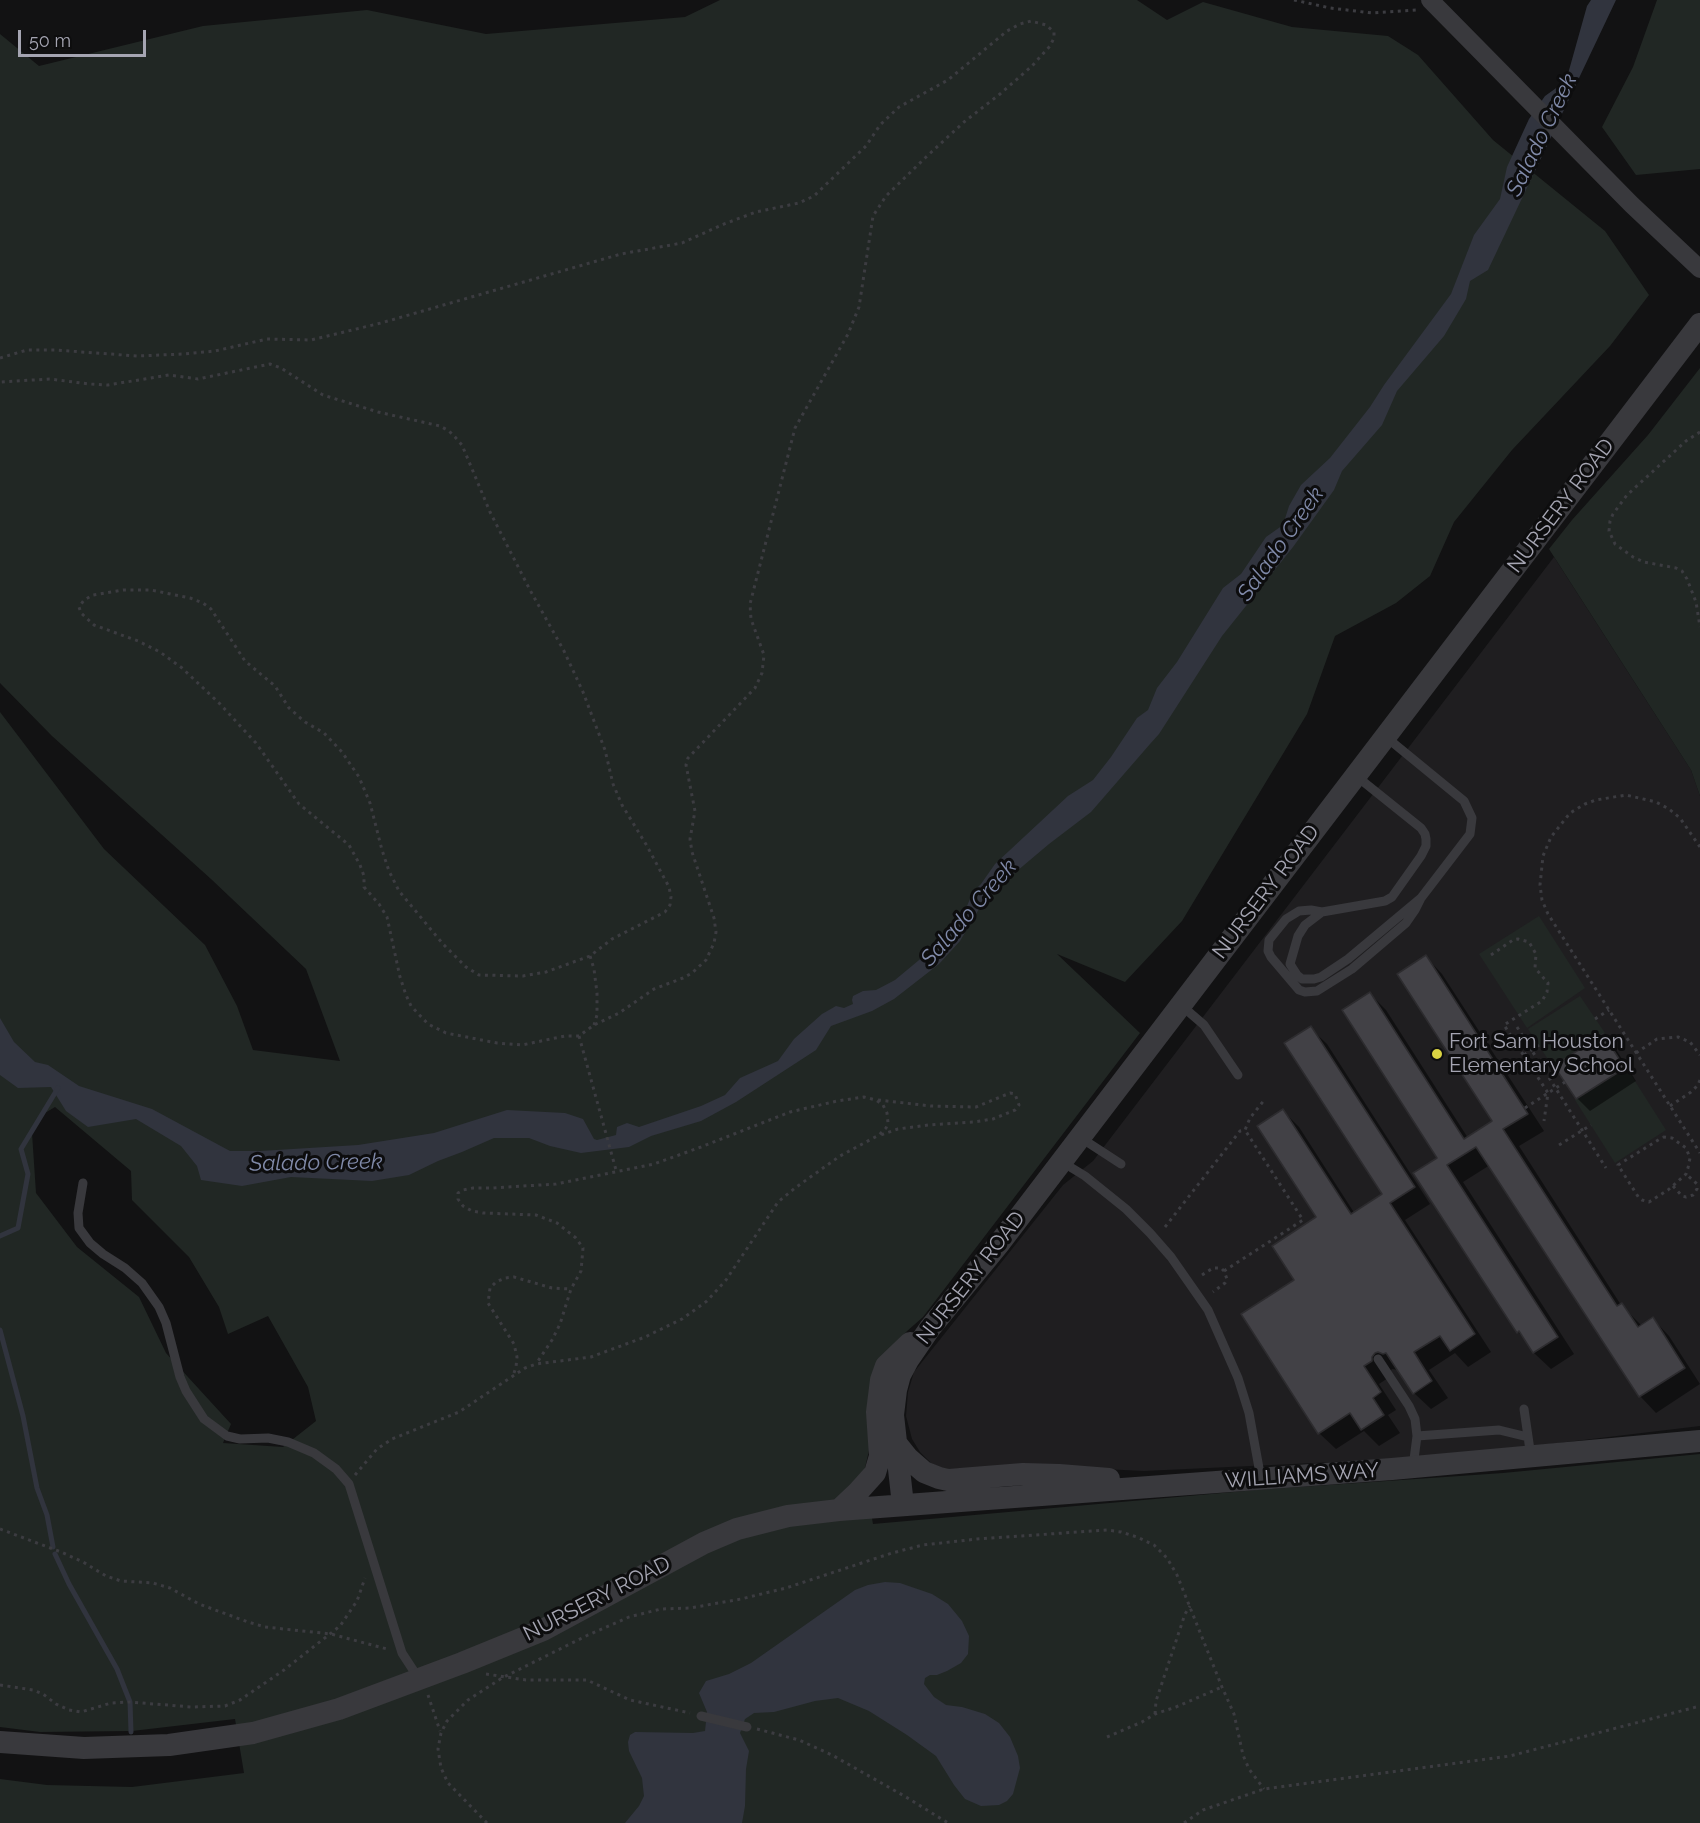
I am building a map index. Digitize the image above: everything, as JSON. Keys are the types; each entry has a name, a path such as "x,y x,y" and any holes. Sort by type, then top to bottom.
{"street":[{"path":"1427,5 1700,269"},
{"name":"NURSERY ROAD","path":"0,1742 84,1748 169,1745 253,1733 339,1709 543,1630 704,1543 737,1529 788,1516 903,1505 893,1415 900,1375 908,1360 930,1328 998,1245 1700,324"},
{"path":"839,1510 863,1487 878,1466 880,1456 878,1396 886,1366 904,1347 930,1328"},
{"name":"WILLIAMS WAY","path":"903,1505 1413,1467 1530,1447 1700,1441"},
{"path":"896,1443 924,1472 948,1480 1023,1474 1059,1475 1108,1479 1148,1487"}],"lane":[{"path":"1355,776 1420,828 1425,834 1426,846 1392,897 1385,901 1322,912 1311,910 1299,912 1286,919 1271,936 1267,945 1270,957 1294,986 1305,992 1317,991 1352,969 1406,923 1421,898 1470,834 1472,818 1464,801 1385,736"},
{"path":"1322,912 1305,925 1298,936 1290,964 1302,979 1321,977 1348,959 1421,898"},
{"path":"1180,1005 1204,1025 1238,1075"},
{"path":"1079,1137 1121,1164"},
{"path":"1061,1161 1093,1182 1126,1209 1150,1233 1171,1257 1208,1310 1238,1378 1249,1413 1261,1479"},
{"path":"83,1183 78,1213 79,1228 90,1243 142,1283 159,1306 166,1323 180,1377 204,1419 227,1436 240,1439 267,1437 288,1442 314,1453 336,1469 349,1484 402,1653 418,1679"},
{"path":"1378,1359 1415,1419 1417,1436 1413,1467"},
{"path":"1524,1409 1530,1447"},
{"path":"1417,1436 1499,1430 1530,1447"},
{"path":"701,1716 747,1727"}],"path":[{"path":"1294,0 1330,8 1372,13 1427,5"},
{"path":"0,358 27,350 136,356 184,354 215,351 267,339 311,340 381,323 621,254 682,243 756,212 799,203 814,196 866,146 880,125 898,107 948,80 1013,28 1031,21 1040,22 1051,28 1054,38 1032,66 964,122 925,158 886,196 873,216 859,307 848,334 795,428 772,526 750,604 751,619 764,655 762,673 755,688 688,758 686,765 695,811 690,839 692,852 714,918 716,932 714,943 706,960 692,973 654,989 579,1036 565,1036 522,1045 497,1043 446,1033 428,1024 411,1006 400,977 387,917 364,887 364,876 349,845 299,804 256,743 182,668 160,652 138,641 94,625 81,614 79,607 84,600 93,595 123,590 151,590 190,598 211,609 245,661 275,686 289,708 305,722 324,733 342,752 359,777 370,803 385,861 399,891 443,944 466,967 479,975 523,976 546,972 590,956 612,939 665,912 670,905 669,887 648,846 622,805 613,784 605,750 583,692 564,651 490,512 462,445 449,431 440,426 378,412 323,395 281,368 270,364 198,379 169,375 108,385 50,379 0,382"},
{"path":"1700,432 1686,441 1627,495 1613,514 1609,531 1615,544 1633,557 1682,571 1696,602 1700,627"},
{"path":"1700,847 1688,827 1669,809 1641,797 1626,795 1596,800 1570,813 1551,837 1540,871 1542,900 1548,914 1700,1153"},
{"path":"1491,955 1513,940 1529,942 1536,954 1535,968 1548,982 1547,992 1542,1001 1504,1025 1548,1093 1544,1121"},
{"path":"590,956 597,993 597,1015 594,1025"},
{"path":"1595,1019 1609,1010"},
{"path":"1517,1027 1606,1168"},
{"path":"579,1036 616,1170"},
{"path":"1636,1053 1657,1039 1678,1037 1690,1042 1700,1055"},
{"path":"1524,1055 1539,1045"},
{"path":"1670,1106 1698,1086 1700,1080"},
{"path":"1525,1108 1565,1082"},
{"path":"349,1484 377,1449 392,1439 459,1412 513,1375 536,1364 591,1357 645,1337 682,1318 707,1301 726,1280 778,1202 840,1156 879,1135 898,1129 993,1119 1016,1110 1019,1105 1015,1094 1010,1093 976,1107 958,1108 864,1097 790,1112 654,1164 556,1184 472,1188 458,1193 458,1199 463,1206 472,1211 536,1215 557,1223 576,1238 583,1248 581,1271 571,1289 560,1324 536,1364"},
{"path":"1245,1130 1250,1118 1265,1099"},
{"path":"876,1100 887,1113 888,1123 879,1135"},
{"path":"1559,1145 1591,1125"},
{"path":"1165,1227 1239,1131 1245,1130"},
{"path":"1224,1271 1303,1220 1245,1130"},
{"path":"1667,1137 1682,1144 1688,1152 1690,1163 1686,1174 1649,1202 1640,1198 1618,1165 1658,1139 1667,1137"},
{"path":"1673,1186 1682,1196 1693,1195 1699,1183 1686,1174"},
{"path":"1202,1275 1213,1268 1221,1268 1224,1271 1227,1279 1225,1283 1213,1292"},
{"path":"513,1375 516,1367 514,1344 488,1303 490,1288 496,1282 514,1277 552,1288 571,1289"},
{"path":"0,1529 61,1552 106,1576 121,1581 153,1583 170,1588 199,1604 248,1622 265,1627 331,1634 402,1653"},
{"path":"487,1823 448,1783 441,1768 438,1749 441,1733 447,1720 468,1700 502,1678 586,1636 629,1617 661,1609 690,1608 741,1599 796,1585 923,1545 1107,1530 1137,1537 1154,1545 1167,1558 1177,1575 1234,1714 1242,1755 1248,1769 1264,1789"},
{"path":"0,1685 33,1690 69,1710 81,1712 111,1703 130,1702 182,1707 225,1706 240,1700 284,1670 340,1626 357,1601 372,1554"},
{"path":"1155,1714 1156,1701 1185,1614 1190,1606"},
{"path":"482,1673 526,1680 587,1680 630,1700 701,1716"},
{"path":"418,1679 428,1695 441,1733"},
{"path":"1107,1737 1155,1714 1222,1687"},
{"path":"1184,1823 1203,1810 1264,1789 1510,1756 1700,1706"},
{"path":"747,1727 799,1740 832,1755 948,1823"}],"shaded area":[{"path":"720,0 1137,0 1167,20 1203,2 1292,27 1388,36 1418,55 1493,140 1605,231 1649,295 1610,346 1512,450 1454,522 1430,576 1396,603 1335,636 1307,714 1182,921 1125,982 1057,954 1140,1033 923,1317 893,1348 864,1472 873,1524 1256,1490 1503,1473 1700,1454 1700,1823 0,1823 0,1779 47,1785 132,1787 244,1773 235,1719 132,1731 40,1732 0,1727 0,712 104,849 205,945 237,1006 253,1050 340,1061 306,969 211,879 52,736 0,683 0,34 39,66 203,26 367,10 486,34 685,17","holes":["55,1107 131,1171 132,1200 189,1257 219,1307 228,1334 268,1316 308,1387 316,1421 283,1447 223,1443 231,1424 166,1353 139,1297 77,1247 36,1193 32,1133 45,1113"]},
{"path":"1657,0 1700,0 1700,169 1636,175 1602,127 1633,67"},
{"path":"1700,368 1700,796 1691,770 1549,549 1648,435"},
{"name":"Fort Sam Houston Elementary School","path":"1554,557 1691,770 1700,796 1700,1426 1442,1457 1144,1471 1041,1466 943,1469 931,1463 912,1439 906,1416 908,1392 914,1372 1063,1185 1093,1161"},
{"path":"1539,916 1585,988 1527,1028 1479,954"},
{"path":"1580,996 1605,1033 1553,1067 1528,1029"},
{"path":"1626,1067 1666,1130 1615,1163 1575,1100"}],"water":[{"name":"Salado Creek","path":"1591,0 1616,0 1488,270 1470,281 1466,299 1444,336 1397,391 1382,425 1342,471 1334,490 1293,547 1222,636 1159,734 1091,812 998,887 979,909 960,941 939,964 894,999 872,1011 831,1026 816,1050 736,1102 701,1121 651,1136 629,1147 581,1153 550,1146 529,1138 494,1138 409,1175 372,1181 291,1177 242,1186 201,1180 197,1166 181,1146 136,1119 88,1127 66,1111 51,1087 18,1088 0,1075 0,1018 14,1042 35,1062 48,1065 79,1086 152,1109 230,1151 260,1151 358,1145 434,1133 507,1110 565,1113 583,1119 594,1139 597,1140 616,1135 617,1127 627,1123 639,1127 701,1106 725,1095 740,1078 778,1061 794,1039 822,1014 836,1006 844,1008 853,1004 853,996 863,991 876,990 895,980 936,946 955,927 973,892 995,864 1068,796 1093,780 1137,718 1148,710 1157,688 1177,662 1223,588 1241,574 1266,537 1283,525 1289,506 1301,485 1330,458 1370,407 1451,294 1474,235 1500,199 1507,167 1529,119 1545,96 1566,81 1587,6"},
{"path":"885,1582 900,1583 932,1594 948,1604 962,1621 969,1636 968,1654 961,1663 947,1671 925,1678 924,1684 934,1697 946,1705 985,1714 999,1723 1010,1737 1020,1768 1013,1794 1007,1801 999,1805 981,1806 965,1799 936,1756 869,1711 838,1698 815,1701 774,1712 754,1713 745,1719 740,1733 749,1751 742,1823 625,1823 644,1796 642,1778 629,1751 630,1735 635,1732 693,1733 705,1731 707,1712 699,1693 706,1681 729,1674 751,1663 855,1590"}],"building":[{"path":"1426,955 1528,1114 1503,1129 1617,1306 1622,1303 1638,1327 1653,1317 1685,1368 1639,1397 1476,1147 1447,1165 1558,1337 1533,1353 1519,1331 1517,1333 1413,1173 1437,1158 1342,1010 1370,992 1464,1139 1492,1121 1397,974"},
{"path":"1311,1026 1415,1187 1390,1203 1475,1334 1450,1351 1440,1336 1414,1352 1432,1381 1413,1394 1386,1353 1375,1353 1372,1361 1364,1366 1381,1392 1373,1398 1384,1415 1361,1430 1350,1413 1318,1434 1241,1314 1294,1280 1272,1246 1316,1217 1257,1126 1283,1109 1351,1214 1382,1194 1284,1043"},
{"path":"1603,1034 1625,1068 1576,1099 1554,1066"}],"waterway":[{"path":"0,1236 18,1228 28,1174 21,1149 58,1088"},
{"path":"0,1330 23,1416 37,1488 47,1515 53,1547"},
{"path":"55,1554 69,1584 117,1669 130,1702 131,1732"}],"place":[{"name":"Fort Sam Houston Elementary School","path":"1437,1054"}]}
